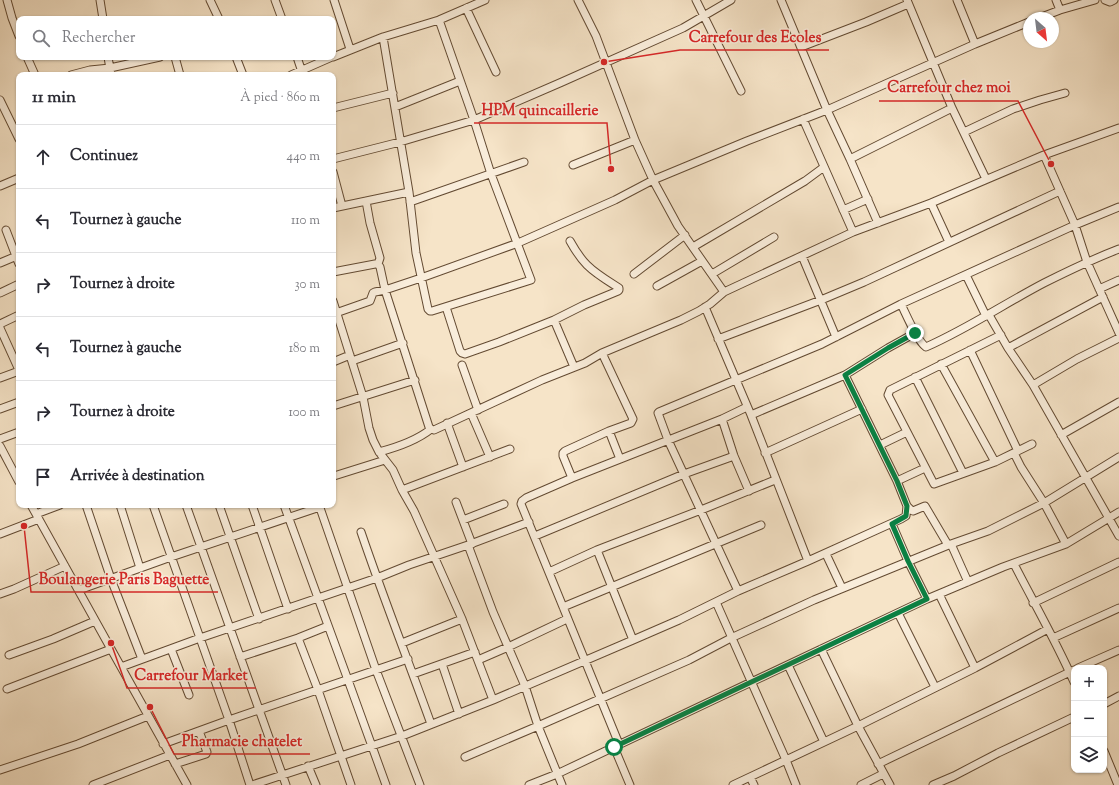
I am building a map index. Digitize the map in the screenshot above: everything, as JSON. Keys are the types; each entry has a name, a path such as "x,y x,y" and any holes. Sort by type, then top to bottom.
{"street":[{"path":"8,0 16,28"},
{"path":"100,0 103,16"},
{"path":"210,0 218,16"},
{"path":"275,0 281,16"},
{"path":"334,0 350,49"},
{"path":"336,55 383,37 439,20 485,0"},
{"path":"578,0 596,36 635,140 653,180 678,226 724,292"},
{"path":"696,0 740,90"},
{"path":"336,158 400,142 474,120 516,103 683,28 731,0"},
{"path":"781,0 802,47 827,110 878,223"},
{"path":"958,0 974,44"},
{"path":"1056,0 1060,10"},
{"path":"1055,12 1095,0"},
{"path":"1105,0 1110,2 1114,0"},
{"path":"802,47 866,22 908,2 952,108 986,179"},
{"path":"466,8 496,72"},
{"path":"383,37 409,192 416,253 428,309 432,311 531,280 491,174 439,20"},
{"path":"336,313 370,301 374,292 385,290 421,278 518,243 616,200 653,180 827,110 974,44 1023,24"},
{"path":"28,60 34,72"},
{"path":"109,60 111,72"},
{"path":"82,72 90,70 111,72 150,60"},
{"path":"176,60 179,72"},
{"path":"237,60 242,72"},
{"path":"298,60 302,72"},
{"path":"304,72 326,60"},
{"path":"395,107 460,82"},
{"path":"336,107 393,92"},
{"path":"964,132 1013,109 1064,93"},
{"path":"0,100 16,133"},
{"path":"850,159 952,108"},
{"path":"803,119 853,232"},
{"path":"379,452 399,447 414,440 431,429 434,430 681,320 705,307 724,292 853,232 931,202 1044,155 1119,128"},
{"path":"573,165 635,140"},
{"path":"1044,155 1075,225 1087,262 1119,333"},
{"path":"410,202 524,162"},
{"path":"693,247 805,181 824,167"},
{"path":"0,186 16,179"},
{"path":"336,183 342,206"},
{"path":"336,207 409,192"},
{"path":"718,338 821,300 864,282 1060,192"},
{"path":"843,210 868,199"},
{"path":"366,201 370,223 380,258 378,264 385,290 429,427 431,429"},
{"path":"931,202 949,242"},
{"path":"738,592 668,440 658,413 815,348 901,304 1075,225 1119,207"},
{"path":"6,230 16,251"},
{"path":"634,274 685,235"},
{"path":"712,274 774,237"},
{"path":"446,307 460,351 464,354 554,320 584,305 618,291 619,288 587,265 579,256 570,241"},
{"path":"901,304 915,333 926,347 968,326 1043,284 1087,262 1119,249"},
{"path":"0,264 16,256"},
{"path":"802,256 836,337"},
{"path":"657,286 702,261"},
{"path":"336,271 378,264"},
{"path":"966,275 1008,348 1033,385 1119,536"},
{"path":"1099,289 1119,280"},
{"path":"0,293 16,285"},
{"path":"1008,348 1103,297"},
{"path":"705,307 747,407 808,562"},
{"path":"1111,318 1119,314"},
{"path":"0,324 16,316"},
{"path":"336,316 363,397 373,440 379,452 393,470 414,511 462,619 493,700"},
{"path":"554,320 574,367"},
{"path":"0,328 16,363"},
{"path":"750,415 845,375 915,333"},
{"path":"1001,335 914,377 890,390 888,395 934,484 995,462 1032,444"},
{"path":"1033,385 1077,359 1119,338"},
{"path":"336,361 403,343"},
{"path":"970,350 1016,452 1021,467 1044,503 1066,544"},
{"path":"572,478 563,456 565,451 609,430 631,423 634,419 602,354"},
{"path":"941,364 995,462"},
{"path":"462,365 474,411 490,457"},
{"path":"0,378 16,371"},
{"path":"845,375 880,445 907,506 911,510 925,506 949,545 968,582"},
{"path":"914,377 963,473"},
{"path":"336,405 414,380"},
{"path":"1061,435 1119,402"},
{"path":"0,409 16,403"},
{"path":"627,784 600,699 522,501 572,478 722,419 747,407"},
{"path":"765,453 862,409"},
{"path":"722,419 734,456 749,491"},
{"path":"447,423 463,467"},
{"path":"609,430 620,459"},
{"path":"880,445 907,432"},
{"path":"0,439 16,433"},
{"path":"402,490 510,449"},
{"path":"1,451 16,475"},
{"path":"535,536 684,474 734,456"},
{"path":"465,757 689,660 731,638 814,600 908,561 988,531 1044,503 1119,457"},
{"path":"336,475 385,460"},
{"path":"897,481 925,468"},
{"path":"549,572 597,550 775,480"},
{"path":"456,502 493,612 525,686 538,726 562,785"},
{"path":"463,520 504,504"},
{"path":"154,508 251,785 402,736 459,714 585,661 892,524 906,516 907,506"},
{"path":"33,508 187,785"},
{"path":"0,534 54,508"},
{"path":"87,508 111,579 142,659"},
{"path":"121,508 140,568"},
{"path":"187,508 286,785"},
{"path":"220,508 259,619"},
{"path":"253,508 288,609"},
{"path":"285,508 386,785"},
{"path":"79,590 314,508"},
{"path":"321,508 376,670 420,785"},
{"path":"529,785 557,774 927,599 1066,544 1119,512"},
{"path":"121,667 200,638 318,599 410,565 470,545 529,522"},
{"path":"892,524 927,599"},
{"path":"563,607 760,525"},
{"path":"361,532 431,724"},
{"path":"597,550 633,640"},
{"path":"826,554 842,588"},
{"path":"1033,603 1119,562"},
{"path":"1014,564 1033,603 1071,669"},
{"path":"0,594 65,566"},
{"path":"939,594 975,668"},
{"path":"716,602 796,785"},
{"path":"1053,638 1119,608"},
{"path":"898,613 935,687"},
{"path":"478,660 567,618"},
{"path":"402,644 462,619"},
{"path":"9,654 64,635 95,621"},
{"path":"240,657 298,638 328,626"},
{"path":"733,785 858,726 975,668 1048,629"},
{"path":"298,638 351,785"},
{"path":"8,689 111,649"},
{"path":"171,649 189,695"},
{"path":"820,650 858,726 890,785"},
{"path":"1085,665 1119,650"},
{"path":"413,674 475,652"},
{"path":"163,744 408,659"},
{"path":"442,664 459,714"},
{"path":"788,665 824,742"},
{"path":"878,764 1071,671"},
{"path":"1107,702 1119,696"},
{"path":"0,770 78,744 148,716"},
{"path":"933,785 1071,719"},
{"path":"175,764 206,754 199,731"},
{"path":"93,785 170,755"},
{"path":"1107,758 1118,785"},
{"path":"308,766 316,785"},
{"path":"861,785 883,774"},
{"path":"750,777 754,785"}],"place":[{"name":"Carrefour des Ecoles","path":"604,62"},
{"name":"Carrefour chez moi","path":"1051,164"},
{"name":"HPM quincaillerie","path":"611,169"},
{"name":"Boulangerie Paris Baguette","path":"24,526"},
{"name":"Carrefour Market","path":"111,643"},
{"name":"Pharmacie chatelet","path":"150,707"}],"route":[{"path":"614,747 927,599 892,524 906,516 907,506 880,445 845,375 915,333"}]}
